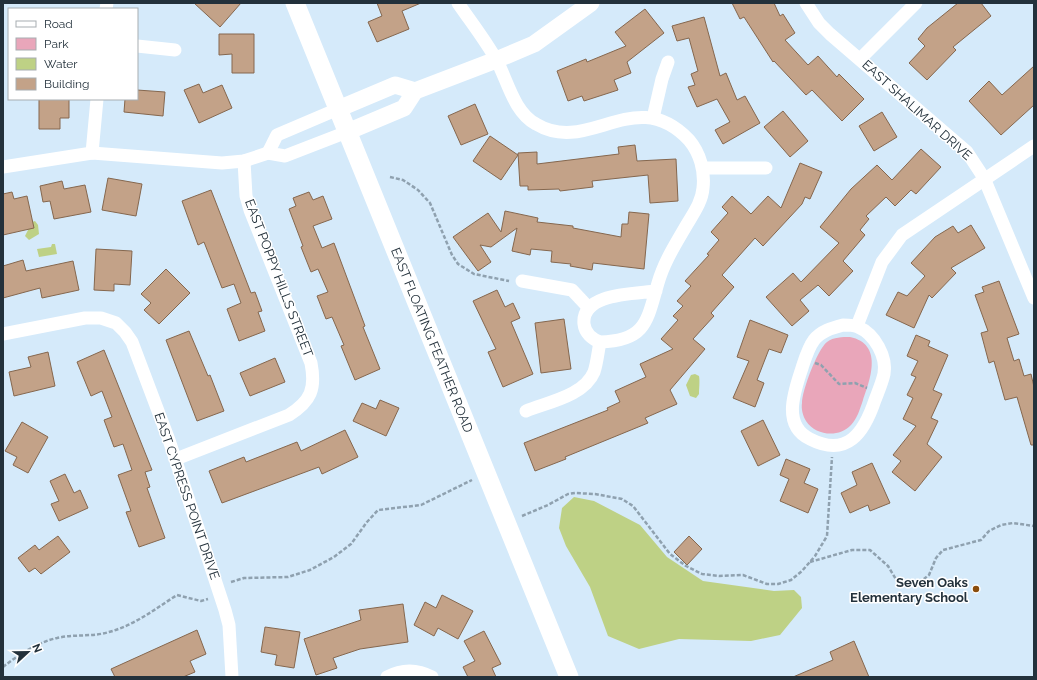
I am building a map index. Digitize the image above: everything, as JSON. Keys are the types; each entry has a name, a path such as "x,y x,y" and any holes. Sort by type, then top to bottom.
{"main road":[{"name":"EAST FLOATING FEATHER ROAD","path":"295,3 569,677"}],"street":[{"path":"458,3 496,60 521,112 536,124 552,131 577,132 635,116 653,118 668,123 681,132 692,143 703,168 703,188 700,203 668,258 656,291 648,320 639,331 628,338 600,342 588,334 584,326 584,316 588,306 601,299 656,291"},
{"path":"268,153 277,135 395,86 415,91 534,44 591,3"},
{"name":"EAST SHALIMAR DRIVE","path":"806,3 818,23 967,152 984,178 1034,298"},
{"path":"860,59 916,3"},
{"path":"138,46 176,50"},
{"path":"653,118 662,79 668,62"},
{"path":"3,167 92,153 108,153 207,163 244,161 268,153 285,156 404,108 415,91"},
{"path":"92,153 97,100"},
{"path":"857,326 882,262 891,247 902,235 984,178 1034,146"},
{"name":"EAST POPPY HILLS STREET","path":"176,459 289,415 302,406 311,394 314,378 311,363 250,210 246,196 244,161"},
{"path":"703,168 766,168"},
{"path":"522,281 572,290 588,306"},
{"name":"EAST CYPRESS POINT DRIVE","path":"3,334 86,318 101,318 116,323 132,342 176,459 229,625 232,677"},
{"path":"843,325 857,326 868,334 877,344 883,359 884,374 870,415 861,431 854,439 842,445 832,446 817,443 807,438 798,428 792,413 792,397 808,350 814,340 824,332 843,325"},
{"path":"526,411 577,391 587,384 594,372 600,342"},
{"path":"387,677 410,670 423,672 432,677"}],"path":[{"path":"390,177 403,180 418,190 430,203 452,255 458,264 474,274 508,281"},
{"path":"813,363 821,365 839,384 855,383 868,388"},
{"path":"522,516 548,505 568,494 575,493 606,496 629,503 670,554 680,562 702,574 719,576 743,575 772,584 791,580 809,562 827,536 832,454"},
{"path":"231,582 244,578 288,577 310,570 334,557 351,544 378,510 421,504 472,480"},
{"path":"809,562 852,550 870,550 888,566 897,581 906,585 913,584 920,582 929,575 936,558 943,550 981,540 989,531 1001,525 1013,523 1034,526"},
{"path":"3,667 44,641 58,638 108,633 126,626 143,618 177,595 201,601 211,598"}],"green space":[{"path":"850,337 860,341 867,347 871,354 872,363 869,382 855,420 846,429 840,432 828,434 816,430 806,421 802,410 804,390 823,346 832,339"}],"water":[{"path":"35,221 38,225 39,234 29,240 25,236 32,222"},
{"path":"52,244 55,244 57,254 39,257 37,249 51,247"},
{"path":"695,374 699,376 699,394 696,398 690,396 686,385 691,375"},
{"path":"574,497 594,501 640,525 667,557 703,581 774,591 794,590 801,597 802,608 780,635 751,641 679,639 639,649 608,636 590,587 566,546 559,528 562,508"}],"building":[{"path":"194,3 241,3 220,27"},
{"path":"377,3 421,3 402,11 409,29 377,42 368,22 382,16"},
{"path":"732,3 774,3 780,16 783,14 795,33 785,40 808,65 818,56 837,77 839,74 864,99 842,121 812,90 806,95 774,61 773,62 744,17 740,19"},
{"path":"958,3 981,3 991,16 953,47 956,50 927,80 909,63 925,46 918,39 927,28"},
{"path":"645,9 664,33 627,62 631,73 614,80 618,90 584,101 582,96 568,101 557,71 586,59 587,62 626,46 615,32"},
{"path":"704,17 720,76 726,73 737,100 745,96 760,123 723,144 715,130 730,122 717,99 697,107 688,87 695,85 691,74 698,71 689,38 677,41 672,26"},
{"path":"219,34 254,34 254,73 232,73 232,54 219,55"},
{"path":"1034,66 1034,105 1001,135 969,101 989,81 1002,95"},
{"path":"199,84 203,93 222,85 232,108 199,123 184,90"},
{"path":"138,90 165,92 163,116 124,112 125,100 138,100"},
{"path":"39,100 69,100 69,118 60,118 60,129 39,129"},
{"path":"475,104 488,134 461,145 448,116"},
{"path":"783,111 808,141 790,157 764,127"},
{"path":"882,112 897,137 874,151 859,126"},
{"path":"490,136 518,155 501,180 473,161"},
{"path":"635,145 637,161 676,159 678,201 650,203 648,175 592,181 593,187 560,191 559,189 528,190 528,186 520,186 518,153 537,152 537,164 619,154 618,147"},
{"path":"921,149 941,167 916,194 911,190 895,206 886,197 866,216 869,219 860,230 865,235 843,261 853,271 829,296 818,285 800,300 809,311 792,326 766,297 793,273 801,282 839,243 820,227 851,189 877,165 892,180"},
{"path":"800,163 822,172 810,199 805,197 802,204 763,246 755,238 722,275 734,287 711,313 714,316 693,339 705,349 670,390 677,404 645,418 648,423 535,471 524,443 608,410 607,408 620,402 615,391 646,377 640,364 673,349 661,339 678,320 673,316 683,306 677,301 691,286 685,281 709,255 707,254 719,240 711,232 728,213 722,207 732,196 751,214 768,196 781,208"},
{"path":"108,178 142,184 136,216 102,210"},
{"path":"62,181 64,189 85,185 91,212 54,219 50,201 43,202 40,186"},
{"path":"211,190 251,293 255,292 262,311 258,312 265,331 239,341 227,309 241,303 234,284 222,288 204,242 198,245 182,201"},
{"path":"12,192 14,199 27,196 34,228 3,235 3,194"},
{"path":"309,192 313,200 323,196 332,219 313,226 322,248 334,243 365,326 363,327 380,369 355,380 341,346 344,345 332,317 326,319 317,296 328,292 318,269 311,272 289,209 296,206 293,198"},
{"path":"505,211 538,218 537,222 573,226 573,228 621,237 622,224 628,224 629,212 649,214 644,269 593,263 592,270 570,266 571,264 551,262 552,251 531,249 530,255 512,251 517,228 491,247 480,245 491,262 478,271 453,237 488,213 501,232"},
{"path":"971,225 985,248 951,268 956,273 932,298 929,295 914,328 886,315 898,292 907,296 925,276 911,263 935,237 953,226 958,233"},
{"path":"96,249 132,251 130,285 114,284 114,291 94,290"},
{"path":"23,260 26,271 73,261 79,290 42,298 40,288 3,298 3,266"},
{"path":"166,269 190,293 159,324 144,310 151,303 141,294"},
{"path":"999,281 1019,334 1007,338 1014,361 1019,359 1024,376 1031,374 1034,387 1034,445 1031,445 1017,397 1005,400 994,361 989,363 981,333 988,331 975,295 984,292 982,287"},
{"path":"497,290 505,307 513,303 520,318 511,322 533,374 503,387 488,352 496,349 473,301"},
{"path":"564,319 571,369 541,373 535,323"},
{"path":"750,320 788,335 781,353 769,349 757,380 764,383 755,407 733,398 749,361 737,357"},
{"path":"189,331 208,376 210,375 224,411 197,421 166,340"},
{"path":"916,335 930,341 928,346 948,355 933,390 942,394 931,418 938,421 927,444 942,457 915,491 892,472 901,461 893,455 916,426 903,419 913,398 907,395 916,377 911,375 918,361 907,356"},
{"path":"104,350 152,470 145,472 150,487 147,488 165,538 139,547 126,512 131,511 118,475 132,470 123,444 114,447 104,420 112,417 102,391 91,396 77,362"},
{"path":"48,352 55,386 14,396 9,372 31,367 28,357"},
{"path":"275,358 285,382 250,396 240,373"},
{"path":"380,400 399,408 386,436 353,421 362,403 376,409"},
{"path":"763,420 780,455 758,466 741,431"},
{"path":"22,422 48,437 28,473 13,465 17,457 5,451"},
{"path":"345,430 358,457 322,474 319,467 222,503 209,471 244,457 246,462 297,442 301,451"},
{"path":"786,459 810,469 804,483 818,489 808,513 780,501 789,479 780,475"},
{"path":"872,463 890,503 870,511 868,505 850,513 841,493 857,485 852,472"},
{"path":"65,474 74,493 80,490 88,508 59,521 51,504 59,501 50,481"},
{"path":"58,536 70,552 41,574 35,568 29,572 18,558 35,545 39,550"},
{"path":"689,536 702,549 687,565 674,552"},
{"path":"442,595 473,611 458,639 438,628 434,636 414,625 425,602 436,608"},
{"path":"403,604 408,642 360,649 333,658 337,668 316,675 304,639 361,620 359,610"},
{"path":"265,627 300,632 294,668 275,665 277,655 261,652"},
{"path":"197,630 206,654 190,661 195,672 183,677 115,677 111,669"},
{"path":"484,631 501,664 492,668 496,677 468,677 463,667 475,661 464,641"},
{"path":"854,641 869,677 793,677 833,660 830,652"}],"place":[{"name":"Seven Oaks Elementary School","path":"976,589"}]}
